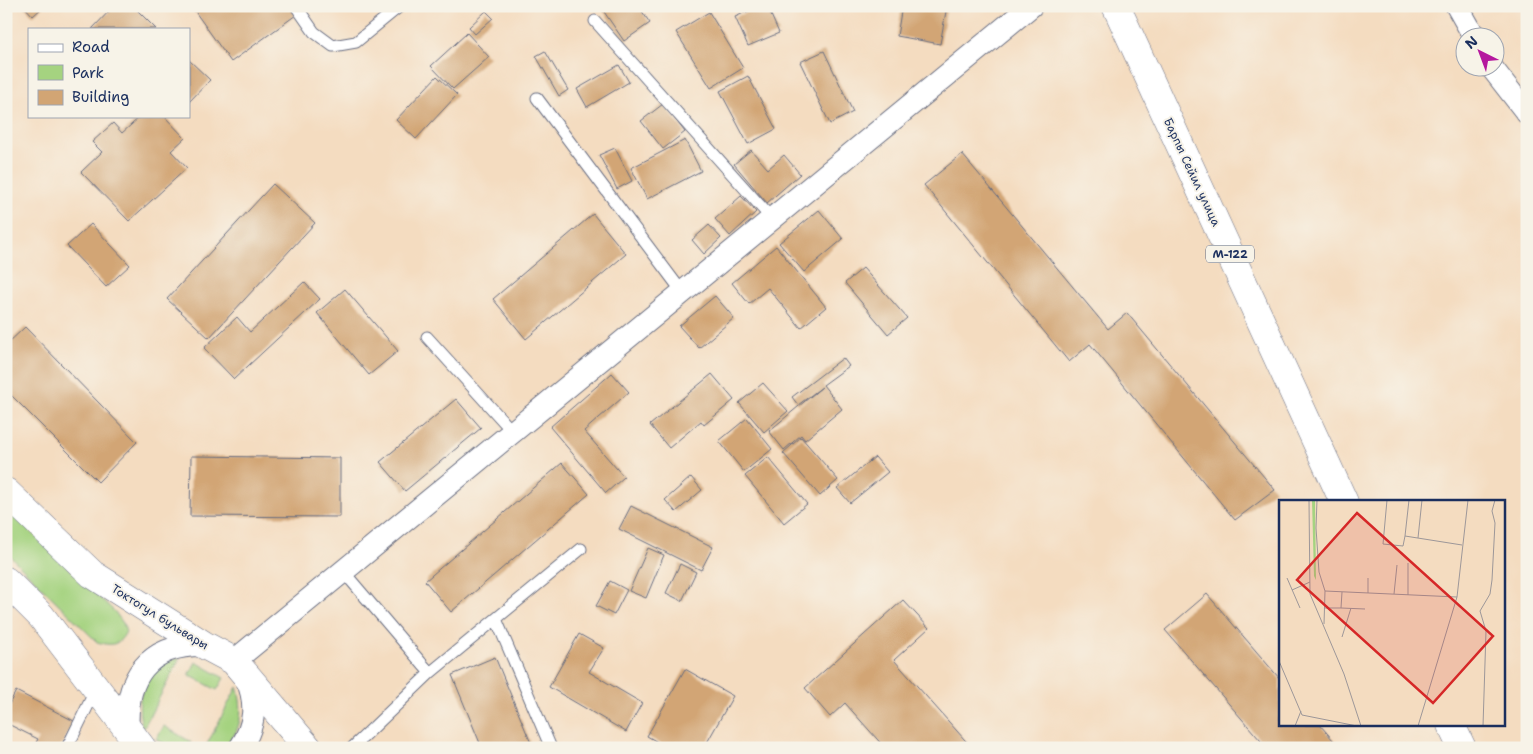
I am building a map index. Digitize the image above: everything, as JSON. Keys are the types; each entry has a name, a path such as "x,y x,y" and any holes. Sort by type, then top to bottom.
{"street":[{"path":"240,748 248,737 254,717 254,698 240,669 343,571 1032,6"},
{"name":"Барпы Сейил улица","path":"1116,6 1343,500"},
{"path":"1456,6 1469,28"},
{"path":"1500,78 1527,113"},
{"name":"Токтогул бульвары","path":"6,492 92,574 240,669 308,748"},
{"path":"6,581 41,616 135,740"},
{"path":"135,740 126,712 130,691 139,672 154,657 173,647 204,645"},
{"path":"1451,726 1462,748"}],"lane":[{"path":"296,6 314,32 332,46 356,42 400,6"},
{"path":"595,21 772,219"},
{"path":"537,98 683,293"},
{"path":"427,337 512,432"},
{"path":"352,748 430,674 581,549"},
{"path":"343,571 430,674"},
{"path":"496,619 551,748"},
{"path":"67,748 96,689"}],"green space":[{"path":"6,508 115,612 123,623 126,632 120,640 114,644 97,642 6,552"},
{"path":"180,658 143,729 140,706 141,694 145,684 159,667"},
{"path":"196,662 224,678 217,690 189,675"},
{"path":"237,687 241,712 238,728 223,748 205,748"},
{"path":"164,726 191,742 188,748 172,748 156,739"}],"building":[{"path":"24,6 44,6 33,16"},
{"path":"114,6 133,6 155,28 93,28"},
{"path":"191,6 290,6 296,15 231,62"},
{"path":"600,6 647,6 641,10 650,23 624,41"},
{"path":"760,6 767,6 779,33 748,46 735,17"},
{"path":"902,6 947,6 940,44 897,36"},
{"path":"486,11 493,18 475,34 469,27"},
{"path":"709,12 743,68 711,88 676,32"},
{"path":"467,33 489,57 453,89 431,66"},
{"path":"545,51 568,90 559,96 536,56"},
{"path":"824,51 853,112 830,124 800,62"},
{"path":"190,61 210,80 190,101"},
{"path":"619,65 629,82 587,107 577,89"},
{"path":"437,76 457,95 416,139 396,120"},
{"path":"748,76 776,129 748,144 720,91"},
{"path":"663,104 685,132 663,149 641,121"},
{"path":"139,118 166,118 185,138 171,151 187,168 129,221 81,172 102,152 92,142 113,123 122,133"},
{"path":"685,140 701,171 647,199 631,168"},
{"path":"615,148 632,181 617,189 599,155"},
{"path":"751,150 768,169 784,155 800,174 767,203 734,164"},
{"path":"962,154 1108,329 1127,313 1275,490 1235,520 1090,344 1069,362 924,185"},
{"path":"273,184 315,223 209,338 167,299"},
{"path":"741,196 756,212 730,236 715,219"},
{"path":"819,210 843,239 804,272 779,243"},
{"path":"593,214 626,254 526,339 493,299"},
{"path":"91,224 130,265 106,287 67,246"},
{"path":"709,225 721,238 704,254 692,240"},
{"path":"776,246 826,307 801,328 768,288 749,304 732,283"},
{"path":"863,268 907,318 888,334 845,283"},
{"path":"304,282 320,299 234,379 204,348 237,317 250,332"},
{"path":"345,289 398,351 369,375 317,313"},
{"path":"715,296 734,318 699,348 679,326"},
{"path":"25,327 137,442 98,482 6,390 6,345"},
{"path":"843,358 849,366 823,385 842,409 805,440 801,435 784,450 769,431 822,387 798,405 792,397"},
{"path":"612,373 629,392 584,431 624,477 606,493 550,427"},
{"path":"712,374 734,400 704,425 701,421 669,448 650,425"},
{"path":"763,383 788,411 764,432 739,403"},
{"path":"456,399 481,428 405,491 380,462"},
{"path":"747,418 772,449 744,472 719,441"},
{"path":"801,437 838,480 820,496 783,453"},
{"path":"191,456 340,458 340,517 190,516"},
{"path":"768,457 807,504 784,523 745,476"},
{"path":"875,457 888,472 850,503 837,488"},
{"path":"562,463 589,494 451,612 425,581"},
{"path":"691,477 702,490 676,512 665,500"},
{"path":"631,506 713,547 701,570 619,529"},
{"path":"648,548 664,555 646,598 629,591"},
{"path":"680,564 696,572 682,601 666,593"},
{"path":"610,581 627,590 614,615 596,606"},
{"path":"1207,594 1279,678 1279,726 1321,726 1340,748 1267,748 1165,630"},
{"path":"903,600 929,628 894,660 972,748 885,748 845,703 830,717 805,688"},
{"path":"579,634 604,648 589,672 642,703 626,732 549,687"},
{"path":"495,657 533,748 482,748 452,675"},
{"path":"685,669 733,696 704,748 668,748 647,736"},
{"path":"16,691 74,721 60,748 33,748 38,739 6,723 6,710"}]}
